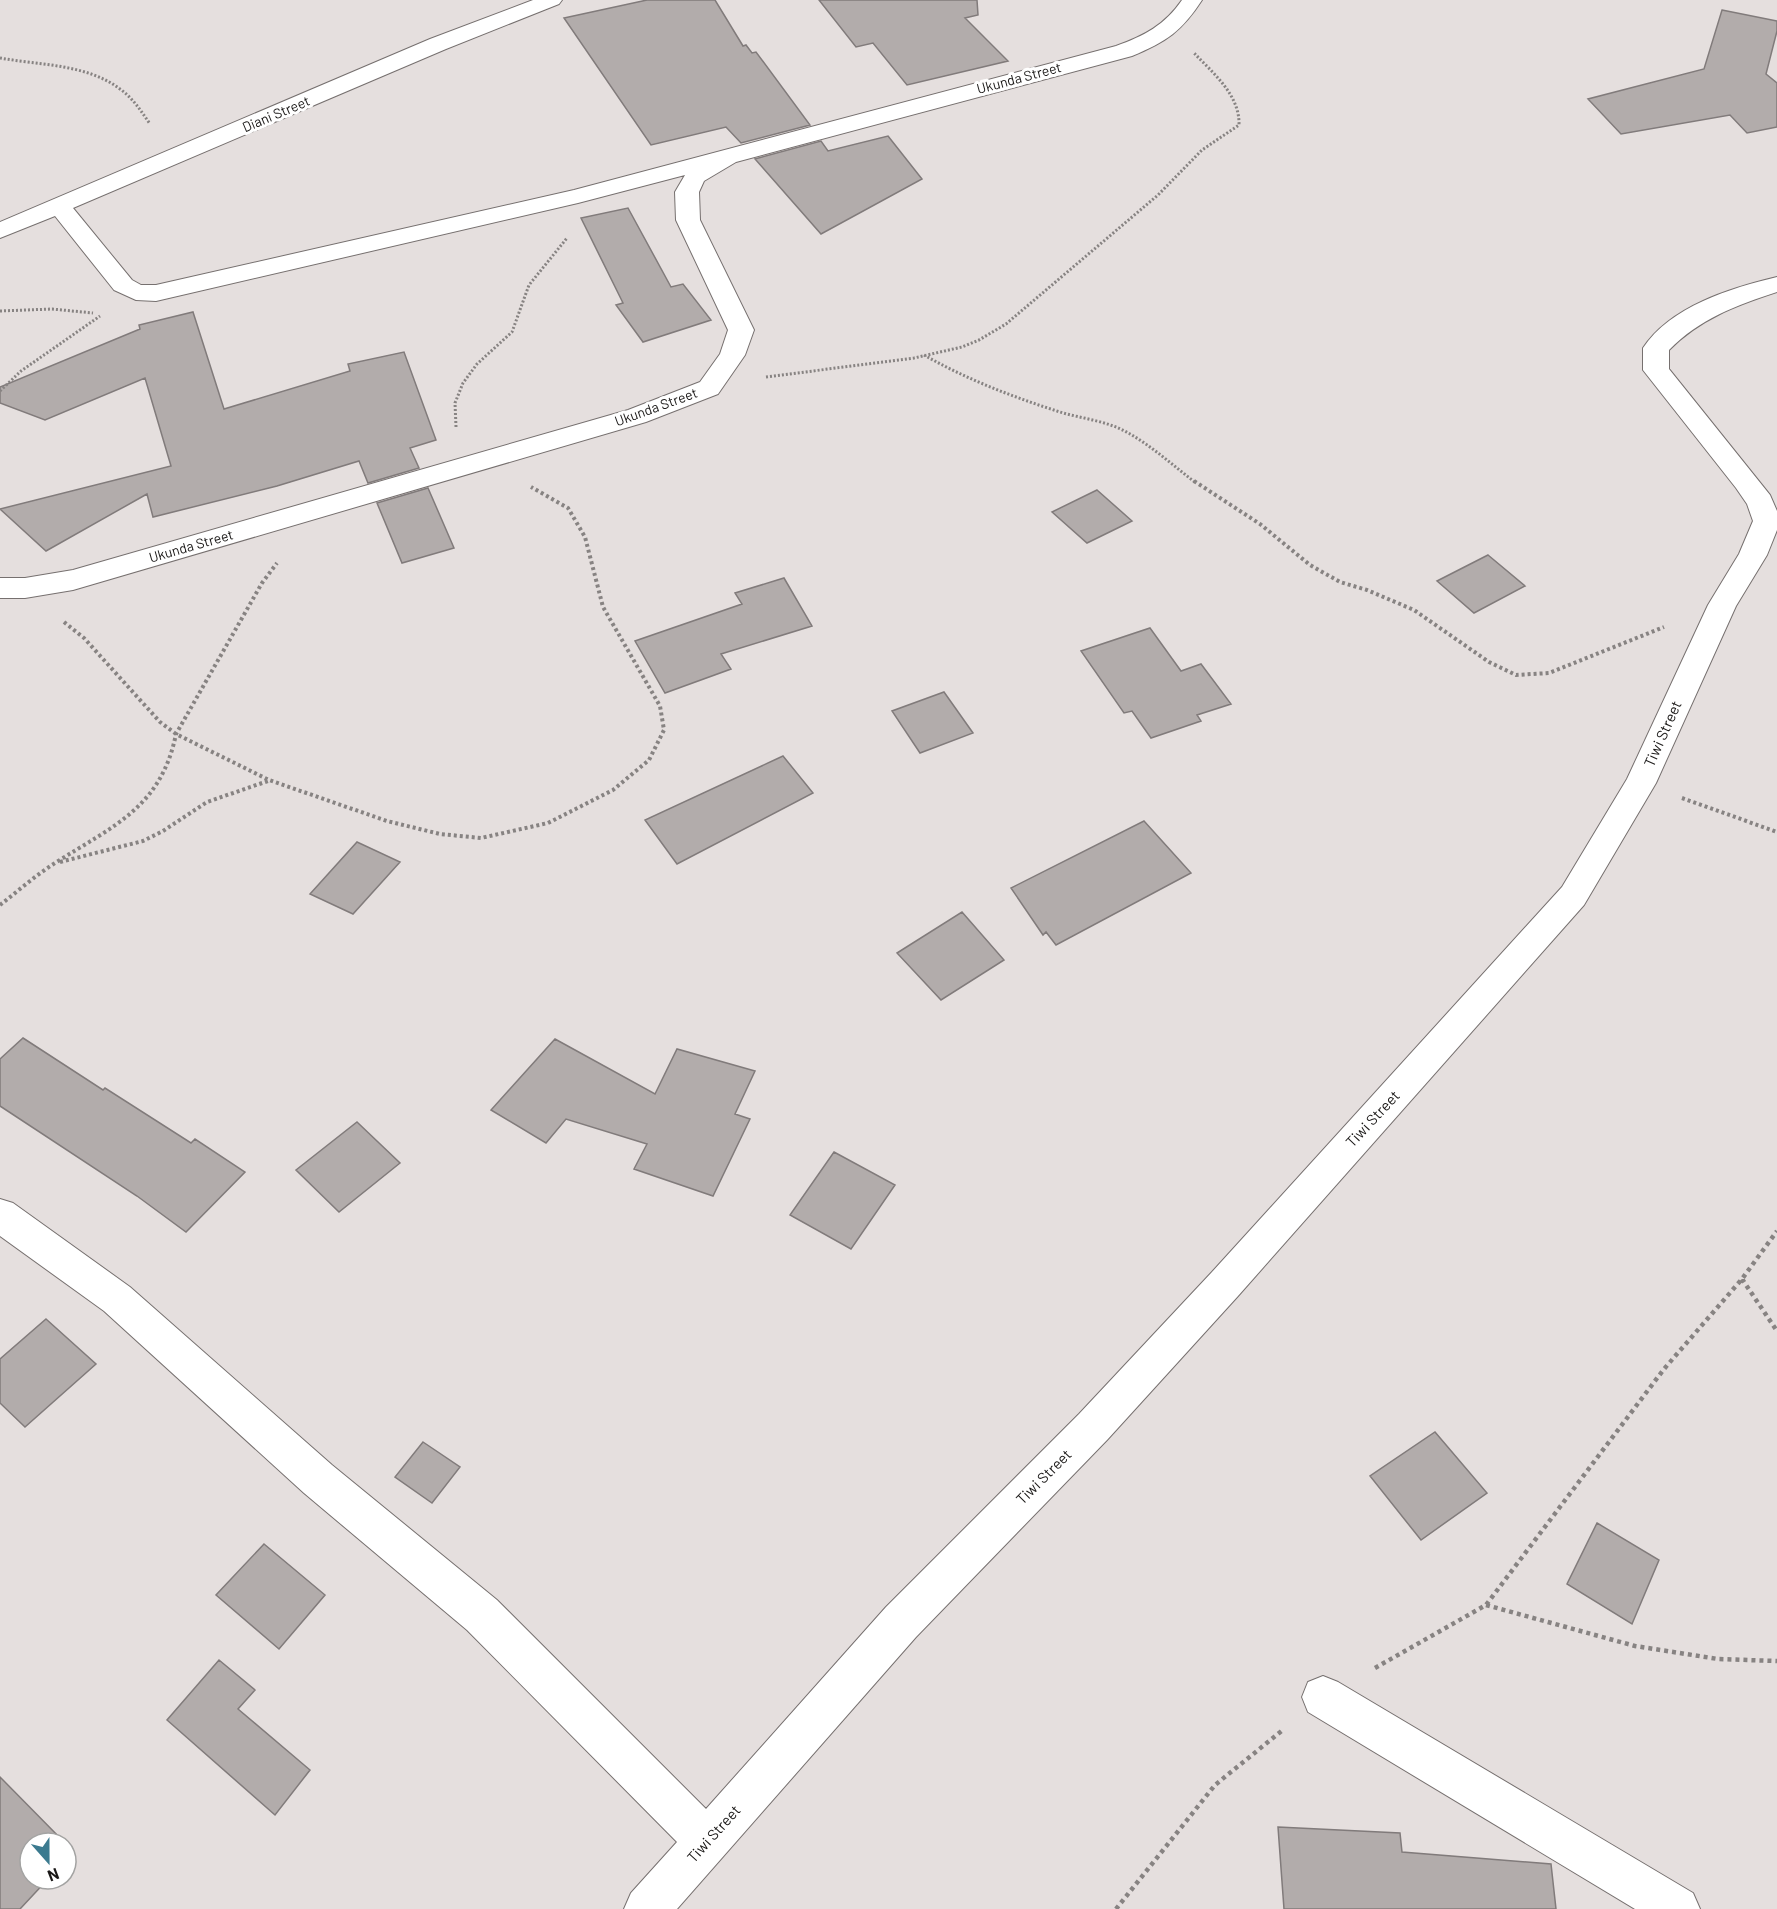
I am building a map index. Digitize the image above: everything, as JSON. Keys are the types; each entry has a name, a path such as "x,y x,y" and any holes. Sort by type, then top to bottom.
{"street":[{"name":"Diani Street","path":"0,231 438,44 552,0"},
{"name":"Ukunda Street","path":"12,588 73,580 317,510 637,416 709,388 732,356 741,330 688,220 687,192 695,177 728,157 1124,51 1152,40 1175,26 1192,0"},
{"path":"60,207 123,285 136,292 156,292 578,196 728,157"},
{"name":"Tiwi Street","path":"647,1909 901,1622 1093,1427 1506,973 1573,896 1641,783 1722,605 1753,555 1767,522 1760,502 1746,482 1656,370 1656,348 1672,329 1711,306 1777,284"},
{"path":"0,1215 117,1299 318,1479 482,1616 562,1693 708,1842"},
{"path":"1323,1697 1677,1909"}],"path":[{"path":"709,388 814,369 924,355 963,347 986,337 1006,324 1158,195 1202,150 1239,125 1241,119 1230,93 1191,51 1175,26"},
{"path":"0,58 92,73 112,83 140,106 157,139 174,158"},
{"path":"12,588 84,638 138,700 176,734 269,780 387,821 440,834 481,838 548,823 613,790 649,760 664,730 660,706 603,607 585,537 568,508 525,484 465,466 454,418 457,394 463,380 474,365 514,330 520,304 529,285 561,248 571,231 578,196"},
{"path":"0,311 52,309 102,314 21,371 0,392"},
{"path":"924,355 952,371 993,387 1060,412 1107,424 1129,433 1212,494 1260,524 1310,565 1340,582 1414,610 1489,662 1516,675 1549,673 1722,605"},
{"path":"0,905 54,864 100,837 157,789 174,754 176,734 262,583 317,510"},
{"path":"54,864 143,841 163,831 207,802 269,780"},
{"path":"1641,783 1777,832"},
{"path":"1116,1909 1215,1785 1323,1697 1486,1605 1664,1369 1742,1279 1777,1231"},
{"path":"1742,1279 1777,1331"},
{"path":"1486,1605 1635,1646 1718,1659 1777,1661"}],"building":[{"path":"647,0 715,0 743,46 746,45 752,53 756,52 810,125 741,143 726,127 651,145 564,18"},
{"path":"819,0 977,0 978,15 965,18 1008,61 907,85 873,43 856,47"},
{"path":"1722,10 1777,21 1777,31 1766,74 1777,83 1777,127 1747,133 1730,115 1621,134 1588,99 1704,69"},
{"path":"888,136 922,179 821,234 755,159 821,141 828,151"},
{"path":"628,208 671,287 683,284 711,320 643,342 616,305 623,303 581,218"},
{"path":"193,312 224,409 350,371 348,364 404,352 436,440 410,448 419,468 368,483 359,461 277,486 153,517 147,494 46,551 0,509 171,466 145,378 45,420 0,403 0,387 140,329 139,325"},
{"path":"428,488 454,548 402,563 377,503"},
{"path":"1097,490 1132,521 1087,543 1052,512"},
{"path":"1488,555 1525,586 1474,613 1437,581"},
{"path":"784,578 812,626 721,654 731,669 665,693 635,641 742,604 735,593"},
{"path":"1150,628 1181,671 1201,664 1231,704 1197,715 1201,721 1151,738 1132,711 1124,713 1081,651"},
{"path":"944,692 973,733 920,753 892,711"},
{"path":"783,756 813,793 677,864 645,820"},
{"path":"1144,821 1191,873 1056,945 1046,932 1043,935 1011,888"},
{"path":"357,842 400,862 353,914 310,894"},
{"path":"962,912 1004,960 941,1000 897,953"},
{"path":"23,1038 103,1090 105,1088 191,1143 195,1139 245,1172 186,1232 137,1196 0,1106 0,1059"},
{"path":"555,1039 655,1094 677,1049 755,1071 735,1114 750,1119 713,1196 634,1169 647,1144 566,1119 546,1143 491,1110"},
{"path":"357,1122 400,1163 339,1212 296,1170"},
{"path":"834,1152 895,1185 851,1249 790,1215"},
{"path":"46,1319 96,1364 25,1427 0,1403 0,1359"},
{"path":"1435,1432 1487,1493 1421,1540 1370,1476"},
{"path":"423,1442 460,1467 432,1503 395,1477"},
{"path":"1597,1523 1659,1560 1632,1624 1567,1584"},
{"path":"264,1544 325,1595 279,1649 216,1595"},
{"path":"219,1660 255,1690 238,1709 310,1770 275,1815 167,1720"},
{"path":"0,1777 53,1831 18,1831 18,1891 37,1891 20,1909 0,1909"},
{"path":"1278,1827 1400,1833 1402,1852 1551,1864 1556,1909 1284,1909"}]}
